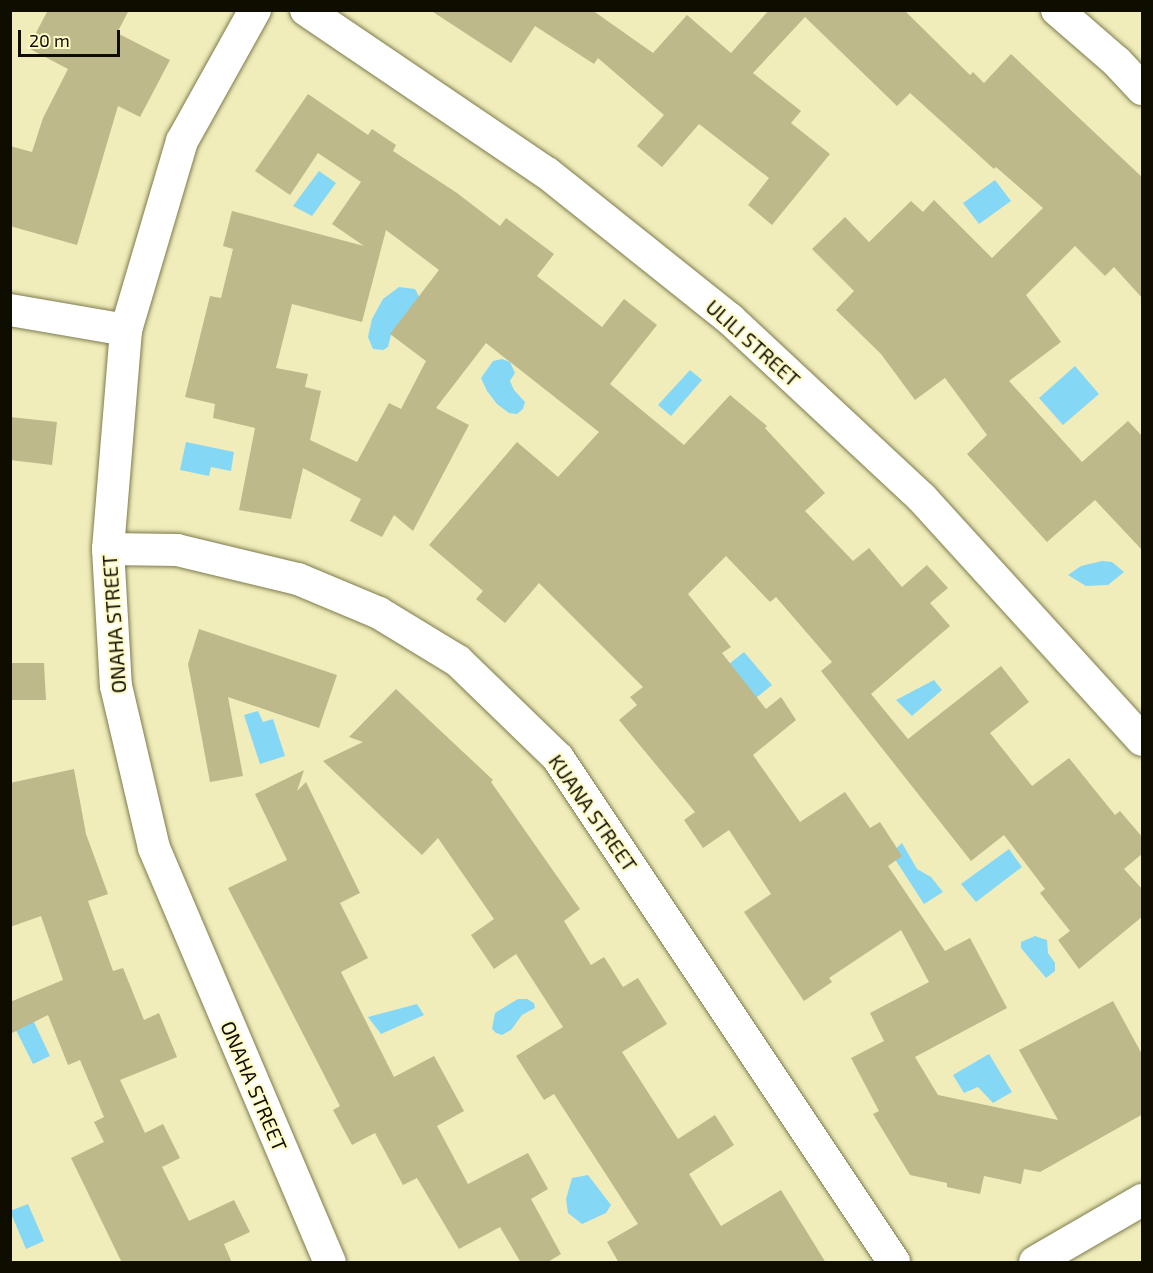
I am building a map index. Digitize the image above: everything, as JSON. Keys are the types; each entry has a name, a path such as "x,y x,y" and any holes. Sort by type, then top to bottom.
{"street":[{"name":"ONAHA STREET","path":"255,10 182,141 126,330 108,549 116,686 154,848 330,1263"},
{"name":"ULILI STREET","path":"306,10 547,173 729,320 922,498 1143,740"},
{"path":"1057,10 1117,62 1143,89"},
{"path":"10,310 126,330"},
{"name":"KUANA STREET","path":"108,549 177,550 298,579 379,613 458,661 558,758 894,1263"},
{"path":"1035,1263 1143,1200"}],"water":[{"path":"319,171 336,183 312,216 293,206"},
{"path":"995,180 1011,201 979,224 963,203"},
{"path":"399,287 415,289 421,300 391,335 388,347 383,350 373,349 368,337 372,319 383,299"},
{"path":"502,359 510,362 515,373 510,381 514,390 525,402 523,409 517,414 509,413 497,404 481,378 493,361"},
{"path":"1075,366 1099,394 1063,425 1039,398"},
{"path":"690,370 702,380 671,416 658,405"},
{"path":"186,442 234,452 231,471 211,467 209,476 180,470"},
{"path":"1102,561 1112,562 1124,572 1108,585 1086,586 1068,575 1081,566"},
{"path":"744,652 772,685 756,698 729,664"},
{"path":"934,680 942,690 912,716 896,700"},
{"path":"258,711 263,722 273,719 285,756 260,764 244,715"},
{"path":"902,843 917,869 931,877 943,892 924,904 891,853"},
{"path":"1009,849 1022,867 976,902 961,884"},
{"path":"1035,936 1047,940 1048,953 1055,963 1055,971 1046,978 1021,948 1021,942"},
{"path":"518,999 527,999 534,1003 535,1008 522,1015 511,1030 502,1035 496,1033 492,1029 495,1013"},
{"path":"417,1004 424,1015 381,1034 368,1017"},
{"path":"33,1020 50,1056 33,1064 15,1028"},
{"path":"989,1054 1012,1092 993,1103 978,1087 964,1093 953,1075"},
{"path":"588,1175 611,1205 606,1213 582,1224 568,1213 566,1199 572,1178"},
{"path":"28,1204 44,1241 26,1249 10,1211"}],"building":[{"path":"48,10 129,10 117,33 170,60 140,117 118,106 77,245 10,226 10,146 32,152 43,118 68,69 28,48"},
{"path":"430,10 592,10 653,53 687,15 731,53 769,10 904,10 970,75 973,72 984,83 1011,54 1143,178 1143,299 1114,267 1105,276 1075,246 1026,295 1061,342 1009,381 1082,462 1128,421 1143,437 1143,551 1095,500 1047,542 967,454 987,435 945,378 915,400 881,354 836,310 854,291 812,249 845,217 869,242 911,201 923,212 934,200 992,258 1043,208 996,167 994,169 910,93 897,106 805,17 753,73 801,111 791,123 830,154 772,225 748,205 769,178 699,124 662,167 637,146 664,115 598,58 594,64 535,26 511,63"},
{"path":"308,94 368,135 372,129 396,145 393,151 457,193 500,226 506,218 554,254 537,276 602,327 624,299 657,325 610,384 684,445 730,395 767,426 765,428 825,493 805,511 853,561 869,548 902,587 927,565 948,588 930,603 950,626 871,694 908,739 1001,666 1029,702 990,733 1032,786 1069,758 1115,815 1120,811 1143,838 1143,853 1124,869 1143,890 1143,916 1079,969 1058,940 1070,931 1040,893 1045,889 1004,835 971,861 821,671 832,662 776,597 770,602 726,556 688,594 731,647 722,653 766,709 781,697 796,720 753,755 800,822 845,792 870,828 880,822 902,856 888,866 945,951 970,938 1007,1008 915,1057 938,1095 1058,1120 1019,1050 1113,1001 1143,1056 1143,1114 1040,1172 1024,1169 1021,1184 984,1176 980,1194 947,1187 947,1183 910,1175 873,1114 879,1111 851,1058 884,1041 870,1013 929,982 901,930 829,978 832,982 804,1001 744,912 771,894 729,830 703,848 684,820 695,812 619,720 637,705 630,697 643,687 539,583 505,623 476,599 483,591 429,545 517,442 558,477 599,432 486,343 436,408 469,425 413,531 394,515 382,537 350,521 361,499 303,468 291,519 239,510 255,428 213,418 215,404 185,397 210,296 221,298 233,249 223,246 232,211 364,246 332,224 361,182 318,153 290,195 255,171","holes":["386,230 439,270 390,334 426,361 401,409 389,403 357,462 310,440 321,391 305,387 308,374 276,368 292,304 362,322"]},
{"path":"10,417 57,422 52,465 10,460"},
{"path":"199,629 337,675 319,728 228,697 243,776 210,782 188,664"},
{"path":"10,663 44,663 46,700 10,700"},
{"path":"396,689 493,780 491,782 580,909 564,921 591,965 604,957 623,987 638,978 667,1024 622,1052 678,1139 715,1115 734,1145 689,1174 721,1226 781,1190 826,1263 619,1263 607,1242 638,1224 554,1094 544,1100 516,1056 563,1027 516,954 494,969 471,935 494,919 438,838 422,855 323,761 363,742 349,737"},
{"path":"74,769 86,834 108,894 88,901 113,971 123,968 144,1020 159,1013 177,1057 120,1080 145,1133 163,1124 180,1158 162,1167 189,1221 234,1200 250,1232 224,1244 232,1263 122,1263 71,1158 104,1142 94,1122 104,1117 80,1060 68,1065 48,1015 10,1034 10,1002 63,980 41,916 10,927 10,783"},
{"path":"304,770 297,791 306,782 360,893 340,903 368,958 341,972 394,1077 434,1056 464,1111 437,1126 468,1184 528,1153 548,1189 531,1199 561,1254 546,1263 521,1263 500,1227 459,1249 417,1178 403,1185 375,1133 352,1145 333,1110 340,1106 228,888 287,860 255,794"}]}
